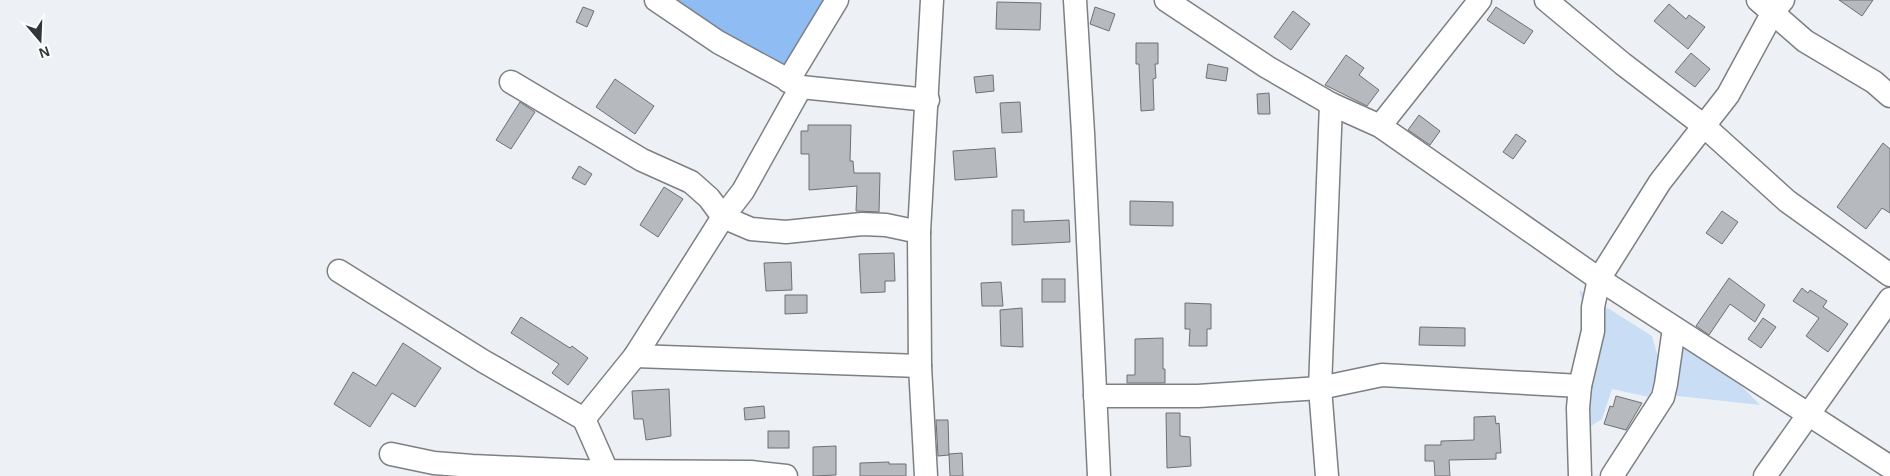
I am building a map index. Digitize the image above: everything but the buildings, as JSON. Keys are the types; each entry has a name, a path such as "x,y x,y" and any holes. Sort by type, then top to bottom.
{"street":[{"path":"656,0 718,42 794,84 928,100"},
{"path":"584,419 635,356 723,217 743,191 837,0"},
{"path":"926,476 920,366 919,232 928,100 932,0"},
{"path":"1075,0 1083,133 1098,476"},
{"path":"1166,0 1267,67 1331,104 1380,126 1599,279 1890,467"},
{"path":"1380,126 1480,0"},
{"path":"1546,0 1623,64 1704,126 1788,201 1890,275"},
{"path":"1580,476 1578,408 1580,386 1593,331 1594,307 1599,279 1655,190 1728,95 1771,4 1804,41 1874,82 1890,96"},
{"path":"511,82 642,160 691,182 709,198 723,217 751,228 786,232 862,224 886,225 919,232"},
{"path":"1328,476 1320,388 1331,104"},
{"path":"339,271 483,361 584,419 607,471"},
{"path":"1765,476 1890,299"},
{"path":"1612,476 1662,397 1666,384 1674,328"},
{"path":"635,356 920,366"},
{"path":"1095,396 1198,396 1320,388 1382,375 1580,386"},
{"path":"391,454 434,463 472,466 607,471 751,472 786,476"}],"shaded area":[{"path":"663,0 831,0 788,77"},
{"path":"1579,290 1652,336 1660,364 1649,397 1612,389 1602,419 1576,436 1589,322"},
{"path":"1679,345 1687,351 1691,347 1729,373 1760,405 1669,395"}]}
